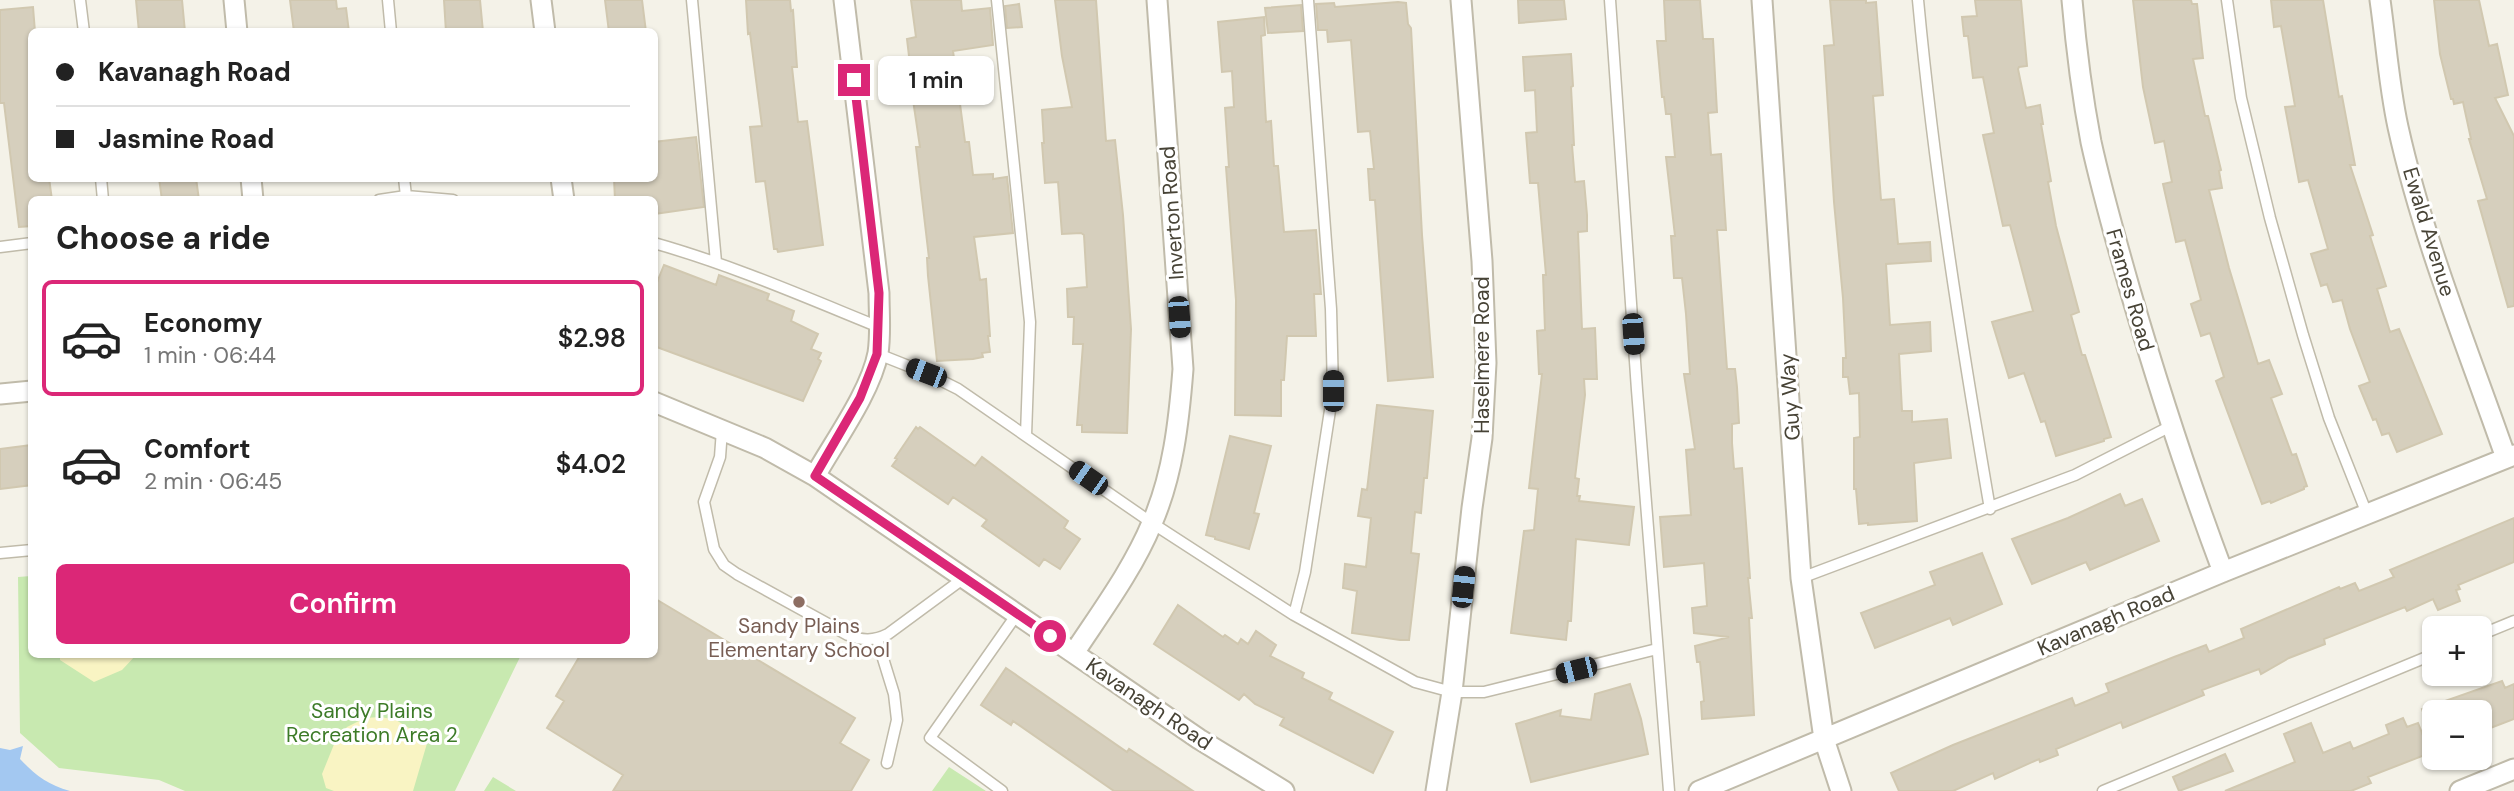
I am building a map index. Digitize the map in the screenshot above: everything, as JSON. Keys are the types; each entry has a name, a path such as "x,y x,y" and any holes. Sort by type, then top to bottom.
{"street":[{"path":"234,0 237,28"},
{"path":"541,0 544,28"},
{"path":"815,476 860,398 877,354 879,327 879,293 844,0"},
{"name":"Inverton Road","path":"1074,653 1127,571 1152,523 1165,484 1179,421 1183,369 1157,0"},
{"name":"Haselmere Road","path":"1436,791 1452,691 1482,438 1486,363 1482,261 1461,0"},
{"name":"Guy Way","path":"1762,0 1801,578 1824,739 1841,791"},
{"name":"Frames Road","path":"2071,0 2091,141 2111,222 2171,426 2224,572"},
{"name":"Ewald Avenue","path":"2380,0 2398,126 2419,205 2458,326 2510,456"},
{"path":"0,394 28,391"},
{"name":"Kavanagh Road","path":"658,404 765,448 815,476 1199,739 1284,791"},
{"name":"Kavanagh Road","path":"1699,791 2510,456"},
{"path":"2460,791 2514,769"}],"lane":[{"path":"80,0 84,28"},
{"path":"388,0 391,28"},
{"path":"692,0 716,262"},
{"path":"997,0 1030,322 1026,435"},
{"path":"1294,615 1305,572 1333,391 1331,309 1308,0"},
{"path":"1610,0 1669,791"},
{"path":"1918,0 1930,122 1952,280 1990,509"},
{"path":"2227,0 2241,97 2270,218 2329,418 2367,514"},
{"path":"404,182 406,196"},
{"path":"0,247 28,244"},
{"path":"658,244 716,262 879,327"},
{"path":"877,354 958,389 1152,523 1294,615 1415,682 1452,691 1484,692 1657,649"},
{"path":"1801,578 2076,475 2171,426"},
{"path":"723,430 720,457 704,502 713,549 724,565 860,640 877,639 888,634 964,578"},
{"path":"0,553 28,550"},
{"path":"1002,791 930,738 1017,614"},
{"path":"2492,630 2514,621"},
{"path":"877,639 894,694 897,720 887,763"},
{"path":"2103,791 2422,659"}],"green space":[{"name":"Sandy Plains Recreation Area 2","path":"28,576 28,658 520,658 455,791 185,791 159,780 59,768 20,733 18,577"},
{"path":"949,767 986,791 932,791"},
{"path":"493,777 516,791 484,791"}],"sand":[{"path":"133,658 122,670 94,682 60,660"},
{"path":"365,718 396,720 428,740 413,791 334,791 326,788 322,774 335,742 347,727"}],"water":[{"path":"23,746 20,759 26,765 48,782 70,791 0,791 0,748 10,750"}],"building":[{"path":"136,0 182,0 185,28 139,28"},
{"path":"290,0 336,0 337,9 346,8 348,28 294,28"},
{"path":"444,0 480,0 483,28 446,28"},
{"path":"605,0 642,0 646,28 608,28"},
{"path":"746,0 790,0 797,67 792,67 798,122 807,121 823,245 778,252 774,249 765,181 756,182 750,127 762,126 750,33 748,34"},
{"path":"911,0 961,0 962,11 990,8 993,45 953,51 965,142 969,142 973,175 993,174 993,179 1007,177 1013,233 974,237 980,280 986,279 990,352 982,353 983,357 973,359 937,361 916,147 920,147 909,73 907,39 916,37"},
{"path":"1055,0 1096,0 1106,141 1115,140 1123,215 1131,329 1127,433 1082,432 1082,425 1077,425 1083,344 1073,344 1074,317 1068,317 1067,289 1087,287 1084,235 1062,234 1058,182 1045,183 1042,143 1042,110 1072,107"},
{"path":"1518,0 1564,0 1566,19 1519,23"},
{"path":"1664,0 1700,0 1703,39 1713,39 1717,112 1708,113 1711,155 1721,154 1726,230 1717,230 1727,369 1735,369 1737,387 1739,423 1732,424 1732,443 1734,469 1742,468 1752,618 1749,618 1754,715 1702,719 1701,702 1704,701 1700,662 1697,662 1695,646 1729,637 1694,633 1692,608 1707,606 1704,563 1664,567 1660,517 1691,515 1686,450 1695,449 1684,374 1690,374 1682,278 1674,278 1671,236 1675,236 1666,157 1675,157 1671,114 1666,114 1662,97 1657,41 1666,41"},
{"path":"1830,0 1876,2 1883,95 1873,96 1881,200 1894,199 1898,244 1930,242 1931,261 1886,264 1890,325 1930,322 1931,351 1899,354 1902,411 1912,411 1912,422 1947,419 1951,458 1914,463 1917,521 1859,524 1854,489 1854,438 1860,437 1859,393 1850,394 1848,377 1843,377 1843,358 1846,358 1843,298 1824,46 1834,45"},
{"path":"1975,0 2021,0 2027,66 2018,69 2026,108 2040,105 2051,181 2048,182 2056,226 2079,312 2071,315 2111,437 2056,456 2045,421 2041,422 2024,373 2009,378 1992,322 2033,311 2010,225 2003,226 1983,135 1994,133 1983,77 1973,78 1968,36 1964,36 1962,17 1977,16"},
{"path":"2133,0 2191,0 2192,4 2197,4 2203,58 2193,59 2205,116 2208,116 2221,170 2222,188 2209,190 2258,364 2269,360 2282,394 2271,398 2292,455 2296,454 2307,486 2271,503 2262,504 2216,381 2224,377 2210,333 2201,336 2191,304 2201,300 2185,240 2176,242 2163,184 2172,182 2164,141 2155,143 2143,87"},
{"path":"2271,0 2323,0 2339,97 2342,96 2355,165 2350,165 2386,286 2377,289 2390,332 2399,329 2442,434 2397,452 2389,433 2382,435 2376,419 2373,420 2359,386 2370,382 2342,300 2333,302 2327,284 2321,286 2311,254 2328,249 2308,180 2299,182 2285,107 2295,106 2281,26 2274,27"},
{"path":"2434,0 2479,0 2489,46 2497,44 2508,95 2495,98 2514,136 2514,306 2508,307 2478,201 2487,199 2469,139 2463,102 2454,104 2451,99 2440,54"},
{"path":"1334,3 1335,7 1406,3 1408,24 1411,28 1433,377 1388,381 1375,200 1370,200 1368,169 1374,169 1370,131 1358,132 1351,40 1328,42 1327,30 1318,30 1316,4"},
{"path":"1019,4 1022,27 1007,28 1005,6"},
{"path":"1301,5 1303,31 1268,33 1265,8"},
{"path":"33,7 35,28 28,28 28,182 50,182 51,196 28,196 28,226 19,227 4,103 0,103 0,10"},
{"path":"1264,17 1265,35 1261,36 1266,122 1271,121 1274,166 1278,166 1284,232 1316,230 1321,294 1314,294 1316,336 1287,336 1284,380 1281,380 1281,416 1235,415 1236,300 1226,167 1229,167 1225,108 1234,107 1232,71 1222,72 1218,22"},
{"path":"1571,54 1575,182 1584,181 1587,215 1587,231 1578,232 1582,329 1595,328 1597,379 1584,379 1585,395 1575,478 1579,479 1577,496 1580,496 1579,501 1634,507 1629,545 1576,539 1571,621 1568,621 1566,640 1511,633 1524,531 1534,530 1538,489 1529,488 1542,374 1539,374 1537,331 1545,330 1543,275 1546,275 1538,183 1530,183 1526,133 1537,132 1535,90 1525,91 1523,57"},
{"path":"696,137 704,207 658,213 658,196 615,196 614,182 658,182 658,142"},
{"path":"160,182 197,182 198,196 161,196"},
{"path":"664,265 716,285 719,275 769,294 767,300 794,311 791,321 818,334 811,349 821,353 818,359 821,361 803,401 658,347 658,280"},
{"path":"1377,405 1433,411 1421,513 1415,512 1411,553 1419,554 1409,640 1352,633 1357,591 1343,588 1345,564 1366,567 1371,518 1358,516 1362,489 1367,490"},
{"path":"916,427 920,427 975,466 982,457 1068,521 1064,528 1080,539 1060,569 1044,559 1039,566 982,526 987,520 953,497 948,504 892,466"},
{"path":"1230,436 1271,446 1254,513 1259,514 1249,549 1206,535"},
{"path":"28,446 28,486 0,489 0,449"},
{"path":"2120,494 2125,506 2142,499 2159,541 2090,570 2086,562 2032,584 2012,539 2068,518"},
{"path":"2514,518 2514,562 2458,585 2460,589 2456,590 2460,601 2438,610 2433,599 2407,611 2405,607 2324,639 2325,644 2289,658 2261,674 2259,669 2202,690 2204,695 2123,728 2121,722 2056,749 2058,755 2040,762 2039,759 1995,779 1993,773 1953,791 1899,791 1891,773 1953,745 2072,698 2075,706 2109,692 2106,684 2174,657 2206,645 2209,652 2244,638 2241,629 2339,587 2340,589 2355,583 2359,591 2394,577 2390,570"},
{"path":"1982,553 2002,604 1953,625 1950,618 1875,648 1861,613 1935,585 1930,572"},
{"path":"658,600 855,718 840,743 869,760 851,791 613,791 623,775 547,728 564,701 556,696 579,658 658,658"},
{"path":"1178,605 1223,637 1225,635 1238,644 1241,639 1248,644 1256,631 1276,645 1270,656 1304,673 1302,678 1332,693 1329,699 1393,732 1373,773 1280,725 1284,718 1255,704 1244,694 1239,700 1154,644"},
{"path":"1006,668 1127,752 1129,749 1193,791 1114,791 1013,721 1011,725 981,705"},
{"path":"2502,681 2505,688 2514,684 2514,719 2492,727 2492,700 2448,700 2492,686"},
{"path":"1630,684 1648,754 1531,782 1516,724 1561,710 1560,716 1591,720 1595,694"},
{"path":"2403,718 2407,727 2418,723 2422,733 2422,756 2368,777 2371,783 2351,791 2225,791 2295,762 2284,734 2311,723 2323,753 2350,742 2353,749 2389,734 2386,725"},
{"path":"2225,754 2233,771 2179,791 2173,777"}],"place":[{"name":"Sandy Plains Elementary School","path":"799,602"}],"route":[{"path":"854,80 879,293 877,354 872,373 860,398 815,476 1050,636"}]}
